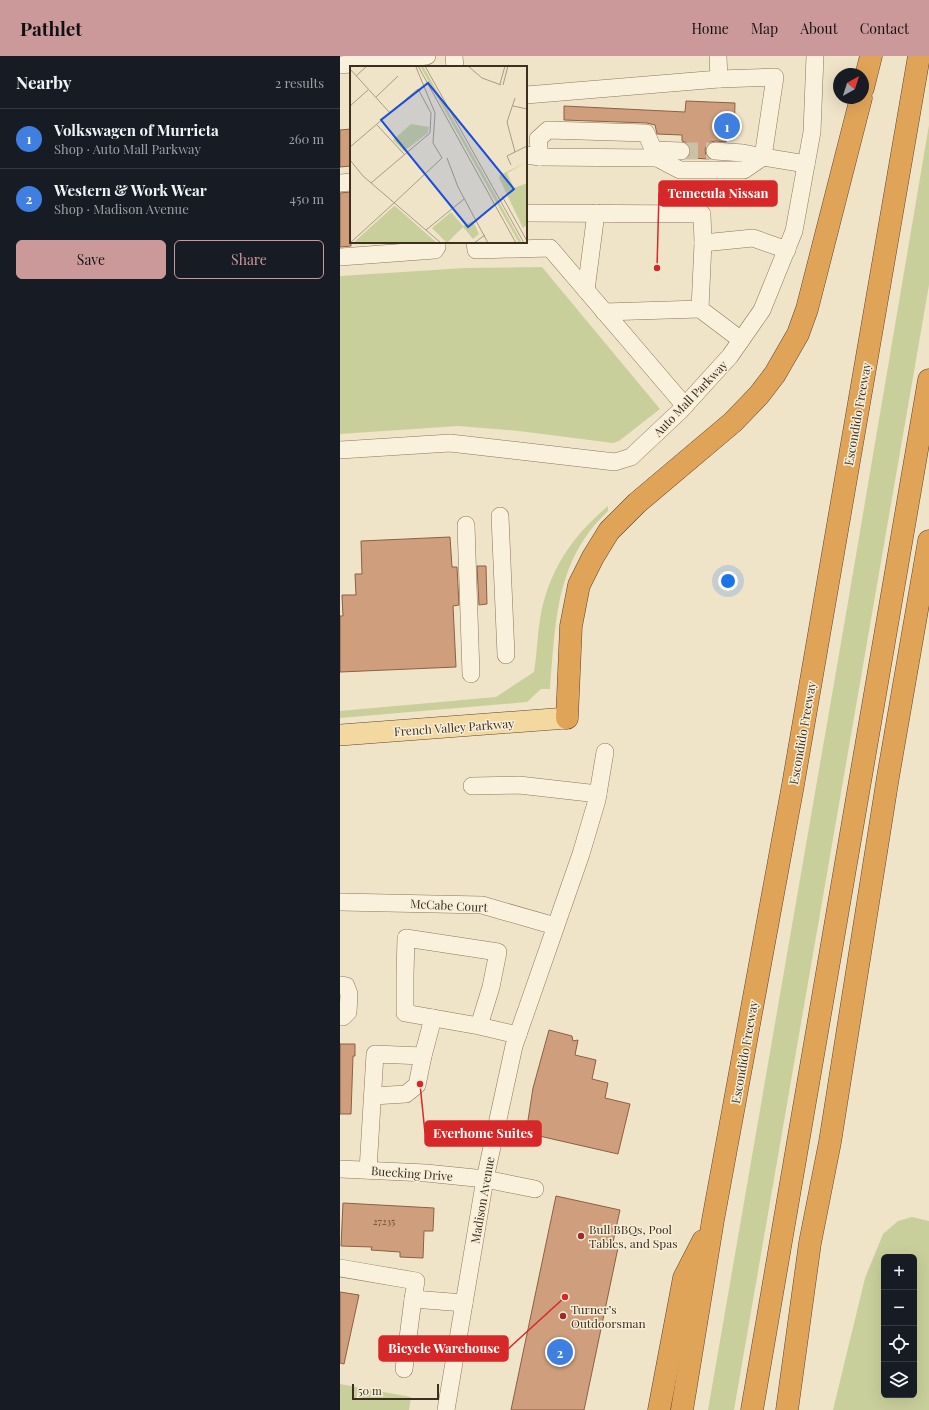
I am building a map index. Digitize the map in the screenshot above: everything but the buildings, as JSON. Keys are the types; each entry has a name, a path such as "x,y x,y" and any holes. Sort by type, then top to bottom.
{"highway":[{"path":"868,68 871,56"},
{"name":"Escondido Freeway","path":"682,1410 713,1220 794,785 919,56"},
{"path":"568,718 571,626 579,585 593,557 609,531 642,498 733,422 759,395 775,374 798,334 807,309 859,104"},
{"path":"752,1410 929,380"},
{"path":"787,1410 810,1243 830,1142 886,784 929,541"},
{"path":"659,1410 684,1278 713,1220"}],"main road":[{"name":"French Valley Parkway","path":"340,735 568,718"}],"street":[{"path":"340,65 367,59 409,62 426,56"},
{"path":"454,56 455,66"},
{"path":"718,56 719,79"},
{"name":"Auto Mall Parkway","path":"340,450 450,443 616,462 631,457 685,406 730,356 762,310 794,231 812,132 815,56"},
{"path":"527,95 719,79 775,78 763,157 744,170 680,170 655,154 646,133 548,130 538,139 533,156 655,154 681,151"},
{"path":"715,151 743,153 806,164"},
{"path":"340,174 350,173"},
{"path":"340,183 350,182"},
{"path":"527,213 702,214 703,243 700,309"},
{"path":"586,290 596,213"},
{"path":"703,243 754,238 787,250"},
{"path":"340,257 435,250 437,243"},
{"path":"475,243 476,250 550,248 685,406"},
{"path":"604,312 700,309 741,340"},
{"path":"500,516 506,655"},
{"path":"466,525 471,674"},
{"name":"Madison Avenue","path":"446,1410 485,1179 514,1046 581,854 598,794 606,752"},
{"path":"472,786 519,785 598,794"},
{"name":"McCabe Court","path":"340,902 482,905 555,926"},
{"path":"479,1026 491,986 498,952 406,938 404,975 405,1013 479,1026 518,1035"},
{"path":"340,985 346,986 349,994 348,1012 343,1017 340,1017"},
{"path":"373,1096 406,1094 417,1085 433,1018"},
{"path":"368,1170 375,1054 423,1056"},
{"name":"Buecking Drive","path":"340,1169 426,1173 485,1179 535,1189"},
{"path":"340,1268 416,1281 404,1369"},
{"path":"414,1299 464,1303"}],"green space":[{"path":"929,125 929,285 734,1410 708,1410 847,608"},
{"path":"542,267 660,409 619,441 613,443 519,431 458,426 340,434 340,276 465,268"},
{"path":"608,506 608,511 591,530 577,550 561,593 554,640 550,689 541,689 527,702 340,718 340,711 496,697 534,672 540,619 549,586 555,571 572,543"},
{"path":"912,1217 929,1221 929,1410 833,1410 865,1278 883,1234 898,1221"},
{"path":"340,1384 411,1397 409,1410 340,1410"}],"tunnel":[{"path":"681,151 715,151"}],"place":[{"name":"Volkswagen of Murrieta","path":"727,126"},
{"name":"Temecula Nissan","path":"657,268"},
{"name":"Everhome Suites","path":"420,1084"},
{"name":"Bull BBQs, Pool Tables, and Spas","path":"581,1236"},
{"name":"Bicycle Warehouse","path":"565,1297"},
{"name":"Turner’s Outdoorsman","path":"563,1316"},
{"name":"Western & Work Wear","path":"560,1352"}]}
